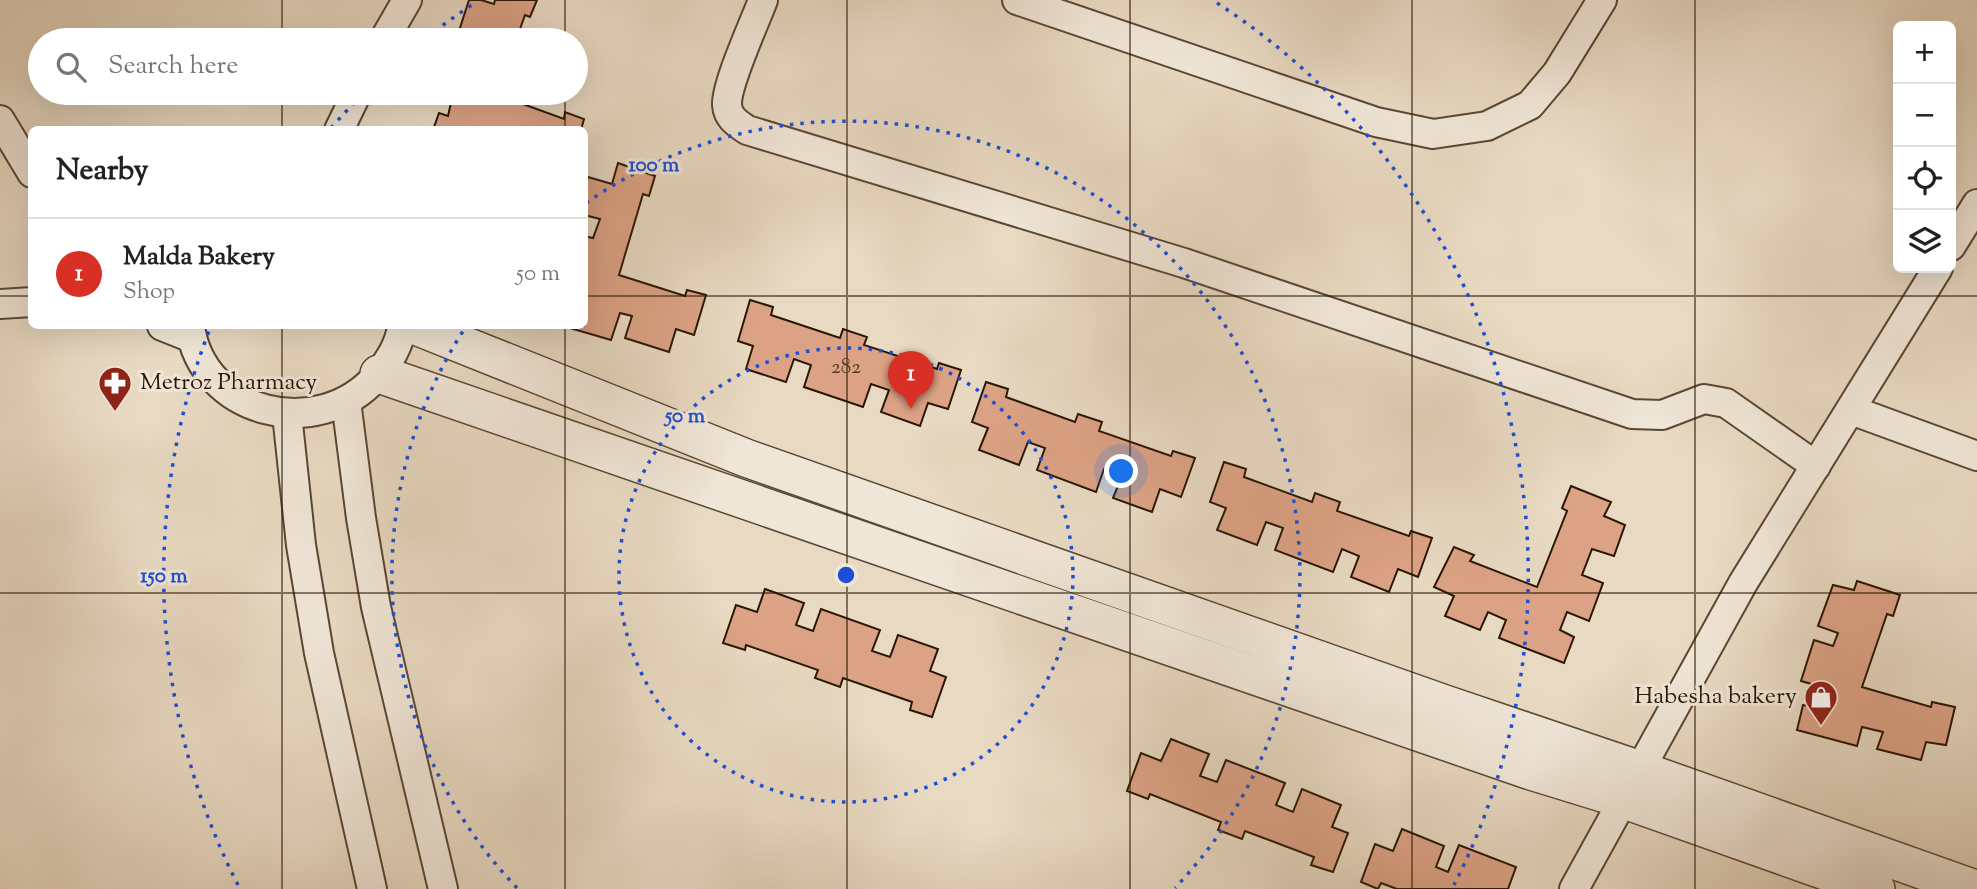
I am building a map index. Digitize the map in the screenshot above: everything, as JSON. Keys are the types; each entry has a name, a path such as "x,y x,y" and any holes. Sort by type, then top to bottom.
{"street":[{"path":"391,28 407,0"},
{"path":"763,0 731,85 727,106 732,120 747,130 1184,263 1632,414 1662,415 1704,399 1726,403 1816,466"},
{"path":"1017,0 1376,122 1433,134 1487,126 1530,105 1557,73 1602,0"},
{"path":"341,126 351,105"},
{"path":"0,120 28,166"},
{"path":"1956,238 1977,204"},
{"path":"1574,889 1742,583 1935,273"},
{"path":"0,304 28,302"},
{"path":"191,332 207,369 231,394 262,410 297,415 331,409 363,391 388,364 401,329"},
{"path":"424,329 746,458 1445,704 1877,889"},
{"path":"379,374 1531,771 1631,784 1975,889"},
{"path":"346,401 376,607 443,889"},
{"path":"1852,410 1977,456"},
{"path":"287,414 301,545 318,653 372,889"}],"building":[{"path":"469,0 494,4 495,0 537,0 530,17 525,15 520,28 460,28"},
{"path":"450,105 526,105 564,119 565,112 584,119 582,126 434,126 439,113 448,116"},
{"path":"618,163 655,176 649,196 643,194 619,275 685,296 687,290 706,295 694,335 676,329 669,352 625,338 632,316 620,313 611,340 573,329 588,329 588,237 593,238 600,219 588,216 588,177 612,184"},
{"path":"750,300 773,307 771,315 840,338 843,329 867,337 864,345 937,369 939,363 961,370 948,409 928,403 920,426 881,412 889,390 871,384 863,407 804,387 811,365 794,359 786,382 746,369 753,346 738,341"},
{"path":"986,382 1008,389 1006,397 1075,422 1078,414 1102,422 1099,431 1171,456 1173,451 1195,458 1181,497 1160,489 1152,512 1113,498 1122,476 1104,469 1096,492 1037,470 1045,448 1028,442 1019,465 979,450 988,428 972,422"},
{"path":"1224,462 1246,469 1244,477 1312,502 1315,493 1340,502 1337,511 1409,536 1411,531 1432,538 1418,577 1398,569 1389,592 1351,577 1359,556 1342,549 1333,572 1275,550 1283,528 1266,522 1257,545 1217,530 1226,508 1210,502"},
{"path":"1571,486 1611,502 1604,516 1625,525 1614,556 1592,549 1582,575 1603,583 1589,621 1567,612 1560,630 1574,637 1564,663 1499,638 1506,620 1488,612 1480,630 1445,616 1454,596 1434,587 1454,547 1474,555 1470,561 1537,587 1567,511 1562,508"},
{"path":"1857,581 1900,595 1893,616 1887,614 1862,687 1931,707 1932,702 1955,707 1946,745 1926,742 1921,760 1877,749 1883,732 1862,727 1857,746 1797,730 1803,705 1818,707 1822,687 1801,681 1814,640 1833,646 1838,633 1818,626 1833,585 1854,590"},
{"path":"765,589 804,603 796,625 813,631 821,609 880,630 872,651 890,657 898,635 938,649 930,671 946,677 932,717 910,710 912,702 843,678 840,687 815,678 818,670 746,645 745,650 723,643 736,605 757,612"},
{"path":"1171,739 1209,754 1200,776 1217,782 1226,760 1285,783 1276,805 1293,812 1302,789 1341,805 1332,827 1348,833 1333,872 1311,865 1314,857 1245,831 1242,839 1218,830 1221,822 1150,794 1148,799 1127,791 1141,753 1161,761"},
{"path":"1402,829 1444,846 1436,867 1448,872 1459,845 1516,867 1508,889 1397,889 1381,883 1378,889 1361,882 1375,844 1393,851"}],"place":[{"name":"Malda Bakery","path":"911,409"},
{"name":"Metroz Pharmacy","path":"115,413"},
{"name":"Habesha bakery","path":"1821,727"}]}
